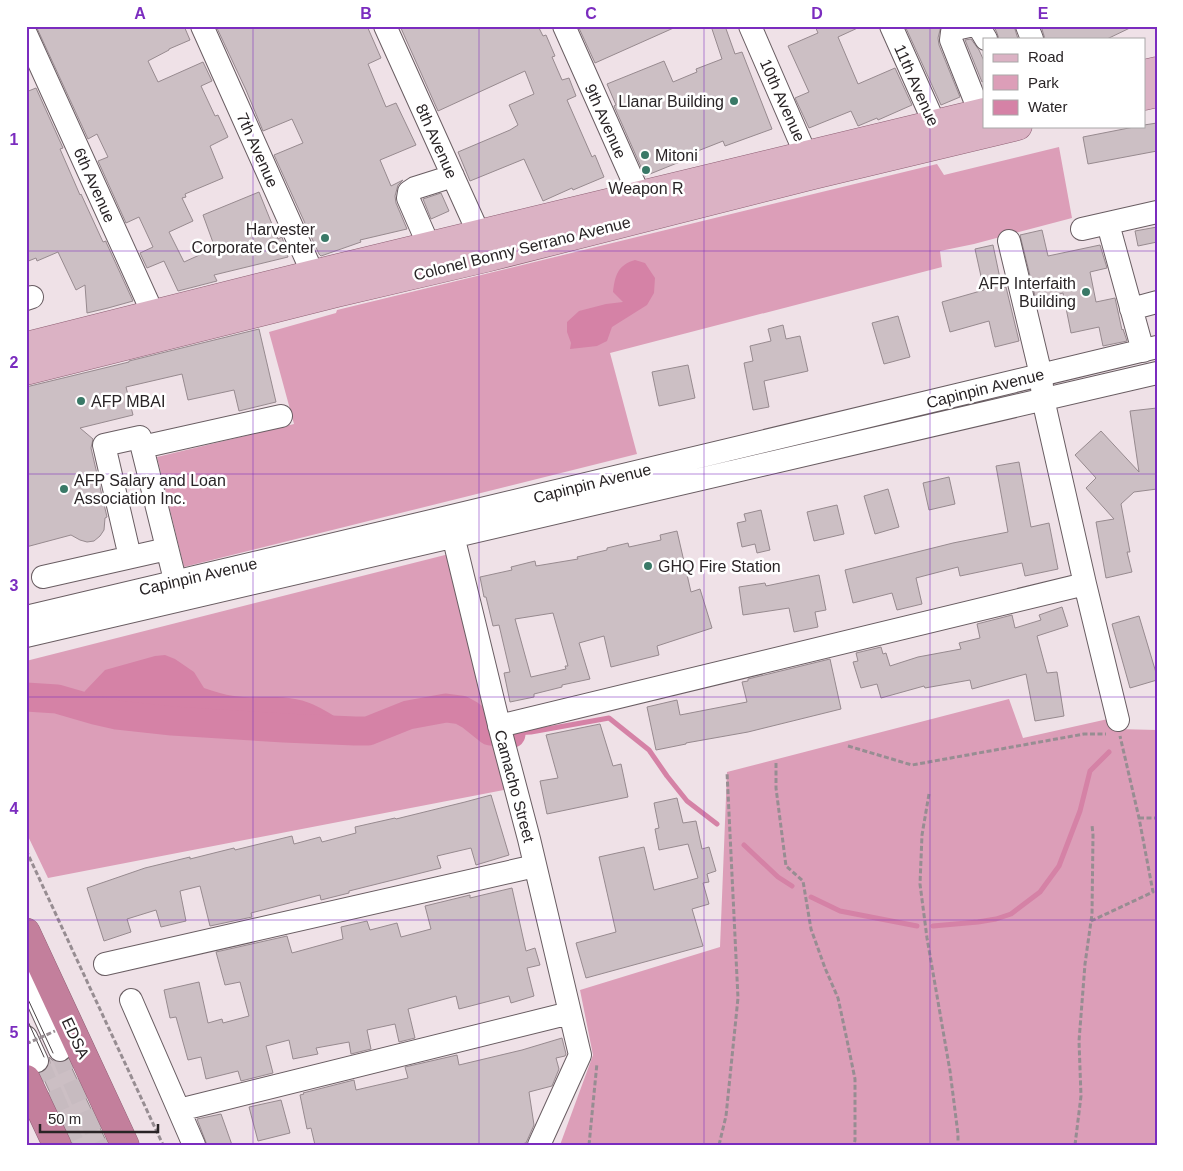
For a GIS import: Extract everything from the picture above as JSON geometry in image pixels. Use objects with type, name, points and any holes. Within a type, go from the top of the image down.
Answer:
[{"type":"highway","name":"EDSA","points":[[26,932],[125,1145]]},
{"type":"highway","points":[[30,1061],[56,1145]]},
{"type":"main road","name":"Colonel Bonny Serrano Avenue","points":[[939,134],[982,113]]},
{"type":"main road","name":"Colonel Bonny Serrano Avenue","points":[[26,346],[337,293],[482,246],[939,134],[998,128]]},
{"type":"main road","name":"Colonel Bonny Serrano Avenue","points":[[26,371],[313,274],[429,246],[482,246]]},
{"type":"street","name":"7th Avenue","points":[[202,26],[313,274]]},
{"type":"street","name":"8th Avenue","points":[[385,26],[453,176],[482,246]]},
{"type":"street","name":"9th Avenue","points":[[564,26],[645,206]]},
{"type":"street","name":"10th Avenue","points":[[750,26],[810,165]]},
{"type":"street","name":"11th Avenue","points":[[891,26],[939,134]]},
{"type":"street","points":[[969,26],[952,32],[951,40],[982,113]]},
{"type":"street","points":[[974,26],[980,29],[985,38]]},
{"type":"street","points":[[1027,26],[1032,38]]},
{"type":"street","name":"6th Avenue","points":[[26,34],[158,325]]},
{"type":"street","points":[[429,246],[408,198],[409,192],[415,188],[453,176]]},
{"type":"street","points":[[1082,229],[1157,212]]},
{"type":"street","points":[[1108,224],[1131,309],[1150,349]]},
{"type":"street","points":[[1009,242],[1041,374],[1043,399],[1116,729]]},
{"type":"street","points":[[1131,309],[1157,302]]},
{"type":"street","name":"Capinpin Avenue","points":[[450,527],[1041,374],[1150,349]]},
{"type":"street","name":"Capinpin Avenue","points":[[26,636],[178,591],[450,527],[1157,373]]},
{"type":"street","points":[[142,447],[281,416]]},
{"type":"street","points":[[130,557],[104,445],[140,437],[178,591]]},
{"type":"street","name":"Camacho Street","points":[[450,527],[529,839],[570,1013],[589,1057]]},
{"type":"street","points":[[43,578],[167,549]]},
{"type":"street","points":[[501,731],[1085,584]]},
{"type":"street","name":"Capinpin Avenue","points":[[26,617],[178,591]]},
{"type":"street","points":[[105,964],[535,866]]},
{"type":"street","points":[[26,975],[58,1040]]},
{"type":"street","points":[[131,1000],[194,1145]]},
{"type":"street","points":[[179,1110],[570,1013]]},
{"type":"street","points":[[26,1038],[30,1061]]},
{"type":"street","points":[[539,1145],[589,1057]]},
{"type":"path","points":[[848,746],[912,765],[1116,729],[1139,818],[1152,892],[1091,921]]},
{"type":"path","points":[[776,763],[776,788],[786,866],[803,881],[811,929],[838,998],[849,1048],[855,1079],[854,1145]]},
{"type":"path","points":[[719,1145],[726,1116],[738,998],[727,772]]},
{"type":"path","points":[[929,794],[922,835],[920,884],[927,938],[950,1071],[958,1145]]},
{"type":"path","points":[[1139,818],[1157,818]]},
{"type":"path","points":[[1075,1145],[1081,1096],[1079,1041],[1085,964],[1092,914],[1092,824]]},
{"type":"path","points":[[26,850],[163,1145]]},
{"type":"path","points":[[30,1061],[58,1040]]},
{"type":"path","points":[[589,1057],[590,1145]]},
{"type":"green space","points":[[1059,147],[1072,218],[940,251],[942,267],[610,353],[637,454],[184,567],[157,457],[294,424],[269,332],[336,313],[337,310],[937,164],[944,175]]},
{"type":"green space","points":[[449,554],[509,789],[48,878],[26,832],[26,661]]},
{"type":"green space","points":[[1009,699],[1023,738],[1108,719],[1116,729],[1157,730],[1157,1145],[560,1145],[593,1055],[580,990],[720,947],[727,772]]},
{"type":"water","points":[[635,260],[645,263],[655,278],[654,293],[647,305],[612,327],[607,341],[597,346],[570,349],[571,343],[567,332],[567,322],[579,311],[623,302],[613,292],[615,281],[621,268]]},
{"type":"water","points":[[165,655],[175,659],[194,672],[204,688],[234,696],[280,697],[310,703],[338,718],[350,727],[168,717],[111,710],[86,704],[81,698],[85,691],[105,670]]},
{"type":"building","points":[[36,26],[184,26],[190,40],[148,61],[158,82],[203,62],[212,81],[201,86],[215,116],[218,115],[228,137],[210,146],[223,178],[185,194],[186,197],[182,198],[193,221],[169,232],[184,262],[215,248],[203,215],[259,192],[278,239],[282,237],[288,257],[214,275],[217,281],[178,291],[164,261],[147,268],[140,253],[153,247],[139,217],[126,223],[98,161],[108,157],[97,134],[88,139]]},
{"type":"building","points":[[216,26],[367,26],[381,58],[368,64],[386,107],[396,103],[416,145],[380,160],[391,186],[403,180],[398,185],[395,196],[407,229],[360,240],[361,242],[321,256],[319,254],[274,155],[303,143],[292,119],[263,131]]},
{"type":"building","points":[[400,26],[538,26],[543,36],[546,35],[555,56],[552,57],[562,80],[569,78],[576,96],[567,100],[592,157],[595,155],[604,177],[543,201],[524,159],[470,181],[458,152],[518,125],[509,105],[534,94],[525,71],[438,111]]},
{"type":"building","points":[[578,26],[678,26],[595,63]]},
{"type":"building","points":[[711,26],[725,26],[735,54],[742,52],[772,129],[725,146],[723,141],[680,158],[682,161],[645,176],[614,106],[616,105],[607,84],[664,61],[673,82],[697,72],[696,69],[722,59]]},
{"type":"building","points":[[815,26],[862,26],[838,37],[858,84],[895,68],[912,105],[878,120],[877,118],[858,126],[851,111],[809,128],[795,98],[809,92],[788,46],[818,33]]},
{"type":"building","points":[[905,26],[941,26],[938,38],[939,45],[960,97],[941,105]]},
{"type":"building","points":[[994,26],[1014,26],[1018,38],[999,38]]},
{"type":"building","points":[[1041,26],[1134,26],[1109,38],[1045,38]]},
{"type":"building","points":[[971,39],[983,59],[982,82],[965,40]]},
{"type":"building","points":[[36,88],[63,148],[60,149],[80,195],[103,242],[106,241],[133,301],[87,313],[85,285],[76,290],[58,252],[37,261],[36,258],[26,262],[26,92]]},
{"type":"building","points":[[1157,123],[1157,151],[1088,164],[1083,137],[1129,128],[1146,128],[1146,125]]},
{"type":"building","points":[[441,193],[449,211],[431,219],[423,199]]},
{"type":"building","points":[[1157,227],[1157,242],[1138,246],[1135,231]]},
{"type":"building","points":[[1042,230],[1048,256],[1100,245],[1107,268],[1090,272],[1096,302],[1115,298],[1122,330],[1127,341],[1103,346],[1099,327],[1071,333],[1063,293],[1036,300],[1020,235]]},
{"type":"building","points":[[993,245],[1002,288],[1006,287],[1019,341],[995,347],[989,321],[950,332],[942,302],[984,290],[975,249]]},
{"type":"building","points":[[898,316],[910,357],[884,364],[872,323]]},
{"type":"building","points":[[783,325],[786,339],[800,336],[808,371],[764,381],[769,407],[753,410],[744,363],[753,361],[750,346],[771,341],[768,329]]},
{"type":"building","points":[[259,329],[276,402],[239,411],[234,390],[188,400],[182,374],[126,387],[133,415],[80,428],[93,439],[91,448],[107,517],[105,518],[104,530],[94,541],[87,542],[71,535],[26,547],[26,387]]},
{"type":"building","points":[[688,365],[695,398],[659,406],[652,372]]},
{"type":"building","points":[[1157,408],[1157,489],[1134,492],[1121,504],[1130,552],[1127,552],[1132,572],[1106,578],[1096,522],[1114,519],[1086,488],[1096,478],[1075,455],[1101,431],[1139,472],[1130,411]]},
{"type":"building","points":[[1019,462],[1031,527],[1049,523],[1058,569],[1025,576],[1022,563],[960,576],[958,567],[916,578],[922,604],[897,610],[892,593],[853,603],[845,570],[953,543],[1008,532],[996,466]]},
{"type":"building","points":[[949,477],[955,504],[929,510],[923,483]]},
{"type":"building","points":[[888,489],[899,527],[875,534],[864,496]]},
{"type":"building","points":[[837,505],[844,534],[814,541],[807,512]]},
{"type":"building","points":[[761,510],[770,550],[757,553],[755,544],[742,547],[737,523],[746,521],[744,514]]},
{"type":"building","points":[[677,531],[691,592],[700,589],[712,628],[657,646],[659,655],[611,667],[604,636],[579,643],[590,679],[562,685],[562,687],[534,694],[534,697],[510,702],[504,673],[510,672],[499,625],[493,626],[480,577],[512,570],[511,567],[535,561],[536,566],[578,559],[577,557],[628,543],[629,547],[661,540],[660,535]],"holes":[[[553,613],[568,666],[565,666],[566,669],[531,677],[515,619]]]},
{"type":"building","points":[[819,575],[826,610],[815,612],[818,627],[794,632],[789,608],[743,615],[739,587],[765,583],[766,586]]},
{"type":"building","points":[[1062,607],[1068,626],[1037,636],[1047,673],[1057,672],[1064,716],[1035,721],[1026,674],[972,689],[970,680],[925,688],[924,686],[881,698],[877,684],[861,688],[853,662],[858,661],[856,653],[881,647],[883,654],[886,653],[890,666],[918,657],[961,649],[959,643],[980,638],[977,624],[1012,615],[1015,628],[1041,620],[1039,615]]},
{"type":"building","points":[[1139,616],[1157,680],[1130,688],[1112,624]]},
{"type":"building","points":[[830,659],[841,709],[748,732],[656,750],[647,707],[677,700],[680,715],[747,702],[742,682]]},
{"type":"building","points":[[600,724],[613,766],[621,764],[628,797],[547,814],[540,781],[558,778],[546,735]]},
{"type":"building","points":[[491,795],[509,855],[476,865],[471,848],[437,856],[441,868],[321,900],[320,895],[251,913],[252,917],[210,926],[200,886],[180,891],[186,921],[161,927],[156,910],[127,919],[131,932],[104,941],[87,888],[145,868],[234,848],[235,850],[292,836],[294,844],[320,837],[322,842],[356,833],[355,827],[396,819]]},
{"type":"building","points":[[677,798],[683,823],[696,821],[702,849],[709,847],[716,871],[707,874],[709,882],[703,883],[709,904],[692,909],[703,946],[586,978],[576,943],[616,932],[599,857],[644,847],[654,890],[698,878],[688,844],[659,850],[655,829],[659,828],[654,803]]},
{"type":"building","points":[[512,888],[526,951],[535,948],[540,965],[527,968],[534,996],[511,1003],[509,996],[459,1009],[456,996],[408,1009],[415,1038],[399,1042],[395,1024],[367,1030],[371,1049],[351,1054],[349,1042],[316,1048],[318,1054],[293,1059],[289,1040],[266,1046],[273,1073],[241,1081],[238,1071],[206,1079],[201,1057],[188,1060],[176,1017],[170,1018],[164,990],[199,982],[208,1023],[222,1019],[223,1023],[249,1016],[240,982],[225,985],[216,952],[287,936],[292,953],[343,939],[341,927],[367,921],[370,930],[397,923],[401,937],[431,929],[425,906],[470,895],[470,898]]},
{"type":"building","points":[[562,1038],[566,1054],[556,1058],[559,1069],[552,1086],[529,1092],[534,1125],[526,1143],[516,1145],[315,1145],[311,1128],[307,1129],[300,1095],[303,1093],[354,1080],[356,1090],[408,1078],[405,1067],[457,1055],[459,1065]]},
{"type":"building","points":[[49,1057],[58,1063],[68,1060],[108,1145],[72,1145],[71,1138],[41,1073],[48,1068],[50,1063]]},
{"type":"building","points":[[281,1100],[290,1133],[258,1141],[249,1107]]},
{"type":"building","points":[[221,1114],[232,1145],[207,1145],[197,1119]]},
{"type":"waterway","points":[[26,697],[57,699],[117,715],[172,721],[355,731],[368,731],[408,715],[446,708],[461,710],[490,731],[511,734]]},
{"type":"waterway","points":[[513,733],[531,732],[609,718],[649,750],[687,801],[717,824]]},
{"type":"waterway","points":[[933,926],[996,919],[1011,914],[1040,892],[1059,866],[1080,811],[1090,771],[1109,752]]},
{"type":"waterway","points":[[744,845],[778,877],[792,886]]},
{"type":"waterway","points":[[811,897],[840,911],[917,926]]},
{"type":"tunnel","points":[[60,1050],[102,1145]]},
{"type":"tunnel","points":[[37,1061],[74,1145]]},
{"type":"tram line","points":[[26,995],[53,1053]]},
{"type":"tram line","points":[[26,1017],[44,1057]]},
{"type":"place","name":"Llanar Building","points":[[734,101]]},
{"type":"place","name":"Mitoni","points":[[645,155]]},
{"type":"place","name":"Weapon R","points":[[646,170]]},
{"type":"place","name":"Harvester Corporate Center","points":[[325,238]]},
{"type":"place","name":"AFP Interfaith Building","points":[[1086,292]]},
{"type":"place","name":"AFP MBAI","points":[[81,401]]},
{"type":"place","name":"AFP Salary and Loan Association Inc.","points":[[64,489]]},
{"type":"place","name":"GHQ Fire Station","points":[[648,566]]}]
